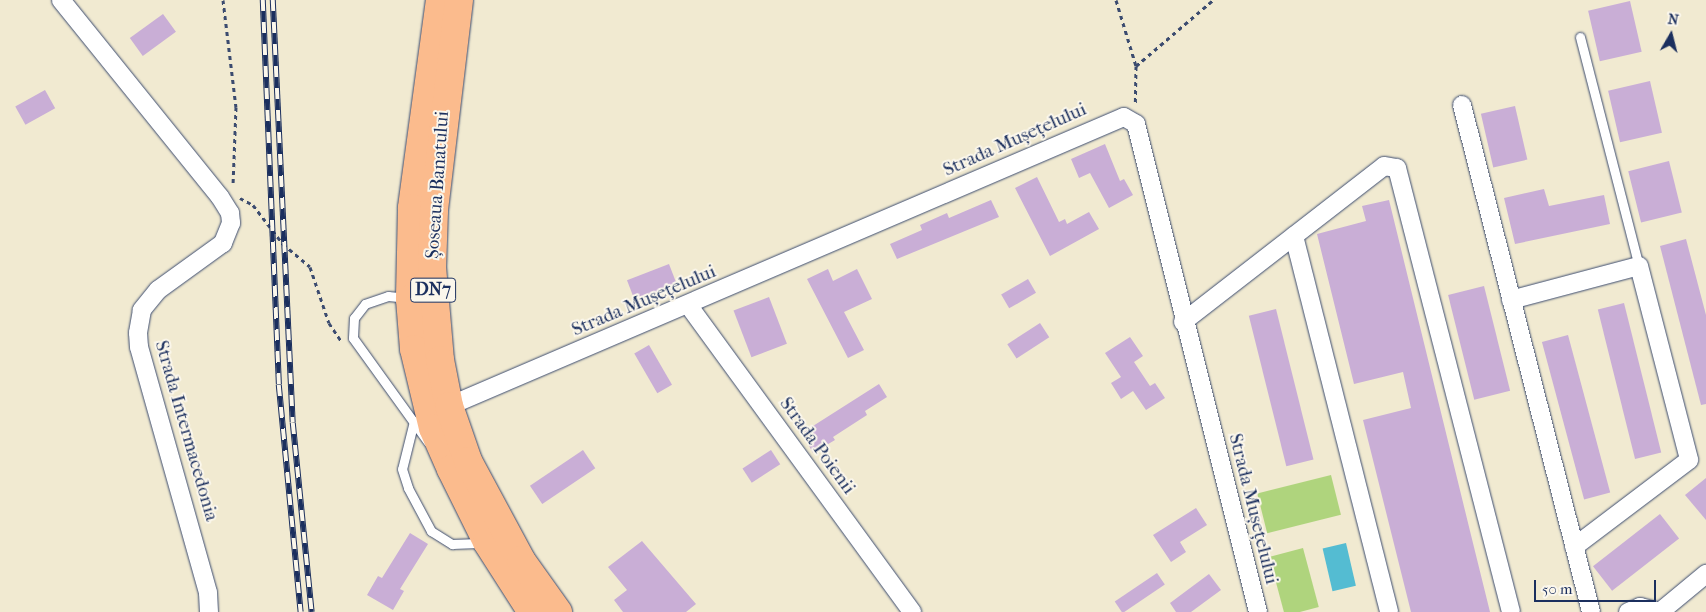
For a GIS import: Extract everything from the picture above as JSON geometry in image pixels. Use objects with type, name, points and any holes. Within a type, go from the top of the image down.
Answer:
[{"type":"main road","name":"Șoseaua Banatului","points":[[440,0],[413,198],[418,309],[414,350],[432,428],[450,469],[488,542],[532,612]]},
{"type":"main road","name":"Șoseaua Banatului","points":[[459,0],[443,115],[432,240],[437,341],[449,406],[484,494],[524,564],[558,612]]},
{"type":"street","points":[[61,0],[220,197],[231,205]]},
{"type":"street","points":[[1462,105],[1591,612]]},
{"type":"street","name":"Strada Mușețelului","points":[[449,406],[688,306],[1118,118],[1129,119],[1136,124],[1183,322],[1258,612]]},
{"type":"street","points":[[1183,322],[1384,166],[1392,166],[1400,172],[1511,612]]},
{"type":"street","name":"Strada Intermacedonia","points":[[209,612],[208,593],[139,347],[138,333],[142,310],[158,290],[222,243],[231,223],[231,205]]},
{"type":"street","points":[[1294,236],[1389,612]]},
{"type":"street","points":[[1511,300],[1639,266],[1689,460],[1574,547]]},
{"type":"street","name":"Strada Poienii","points":[[688,306],[912,612]]},
{"type":"street","points":[[1628,612],[1640,607],[1660,612],[1706,574]]},
{"type":"lane","points":[[1580,37],[1639,266]]},
{"type":"lane","points":[[449,406],[436,378],[418,309],[388,296],[360,308],[352,328],[358,350],[413,425],[450,469]]},
{"type":"lane","points":[[423,393],[402,469],[408,488],[431,531],[452,544],[488,542]]},
{"type":"path","points":[[222,0],[236,107],[231,205],[253,205],[282,244],[310,267],[334,332],[340,340],[358,350]]},
{"type":"path","points":[[1116,0],[1136,66],[1136,104],[1129,119]]},
{"type":"path","points":[[1136,66],[1213,0]]},
{"type":"green space","points":[[1331,475],[1341,515],[1267,533],[1257,493]]},
{"type":"green space","points":[[1303,548],[1319,607],[1300,612],[1284,612],[1269,557]]},
{"type":"water","points":[[1346,543],[1356,586],[1333,591],[1323,548]]},
{"type":"building","points":[[1630,1],[1642,52],[1600,61],[1588,11]]},
{"type":"building","points":[[163,14],[176,32],[143,56],[130,38]]},
{"type":"building","points":[[1650,81],[1662,133],[1620,142],[1608,91]]},
{"type":"building","points":[[45,90],[55,108],[25,125],[15,106]]},
{"type":"building","points":[[1515,106],[1527,160],[1493,167],[1481,114]]},
{"type":"building","points":[[1105,144],[1120,181],[1124,179],[1133,195],[1109,208],[1090,173],[1079,178],[1071,159]]},
{"type":"building","points":[[1669,161],[1682,212],[1641,223],[1628,171]]},
{"type":"building","points":[[1037,177],[1059,222],[1065,219],[1067,224],[1089,212],[1099,229],[1050,256],[1015,188]]},
{"type":"building","points":[[1544,189],[1549,206],[1604,195],[1610,224],[1515,244],[1504,198]]},
{"type":"building","points":[[991,200],[999,217],[897,259],[890,244],[922,230],[920,225],[947,213],[949,218]]},
{"type":"building","points":[[1389,200],[1490,612],[1411,612],[1363,420],[1411,408],[1403,372],[1354,384],[1317,234],[1366,221],[1362,206]]},
{"type":"building","points":[[1686,239],[1706,315],[1706,404],[1701,405],[1660,246]]},
{"type":"building","points":[[669,264],[678,287],[636,303],[627,280]]},
{"type":"building","points":[[828,269],[833,281],[857,269],[872,299],[844,312],[864,350],[848,358],[807,279]]},
{"type":"building","points":[[1028,279],[1036,293],[1009,308],[1001,295]]},
{"type":"building","points":[[1484,286],[1510,391],[1474,400],[1448,295]]},
{"type":"building","points":[[769,297],[787,344],[751,357],[734,311]]},
{"type":"building","points":[[1624,303],[1661,452],[1635,459],[1598,310]]},
{"type":"building","points":[[1276,309],[1313,459],[1286,466],[1249,316]]},
{"type":"building","points":[[1040,323],[1049,337],[1017,358],[1007,344]]},
{"type":"building","points":[[1568,335],[1610,492],[1584,499],[1542,342]]},
{"type":"building","points":[[1130,337],[1143,356],[1134,362],[1150,386],[1155,383],[1165,398],[1146,410],[1133,391],[1121,399],[1111,383],[1121,377],[1105,353]]},
{"type":"building","points":[[649,345],[672,385],[657,393],[634,354]]},
{"type":"building","points":[[879,384],[887,397],[865,411],[867,415],[833,437],[835,440],[813,453],[802,433]]},
{"type":"building","points":[[583,450],[595,468],[542,504],[530,486]]},
{"type":"building","points":[[771,450],[780,464],[752,483],[742,469]]},
{"type":"building","points":[[1706,478],[1706,520],[1685,495]]},
{"type":"building","points":[[1196,508],[1207,525],[1180,542],[1186,552],[1171,562],[1153,535]]},
{"type":"building","points":[[1660,514],[1679,538],[1612,591],[1593,566]]},
{"type":"building","points":[[410,533],[428,544],[400,589],[404,591],[393,610],[367,595],[378,576],[382,578]]},
{"type":"building","points":[[642,541],[696,604],[686,612],[623,612],[614,600],[627,590],[608,567]]},
{"type":"building","points":[[1157,573],[1165,585],[1124,612],[1122,612],[1115,602]]},
{"type":"building","points":[[1209,574],[1221,590],[1191,612],[1176,612],[1170,603]]},
{"type":"railway","points":[[263,0],[279,385],[301,612]]},
{"type":"railway","points":[[273,0],[293,423],[312,612]]}]
